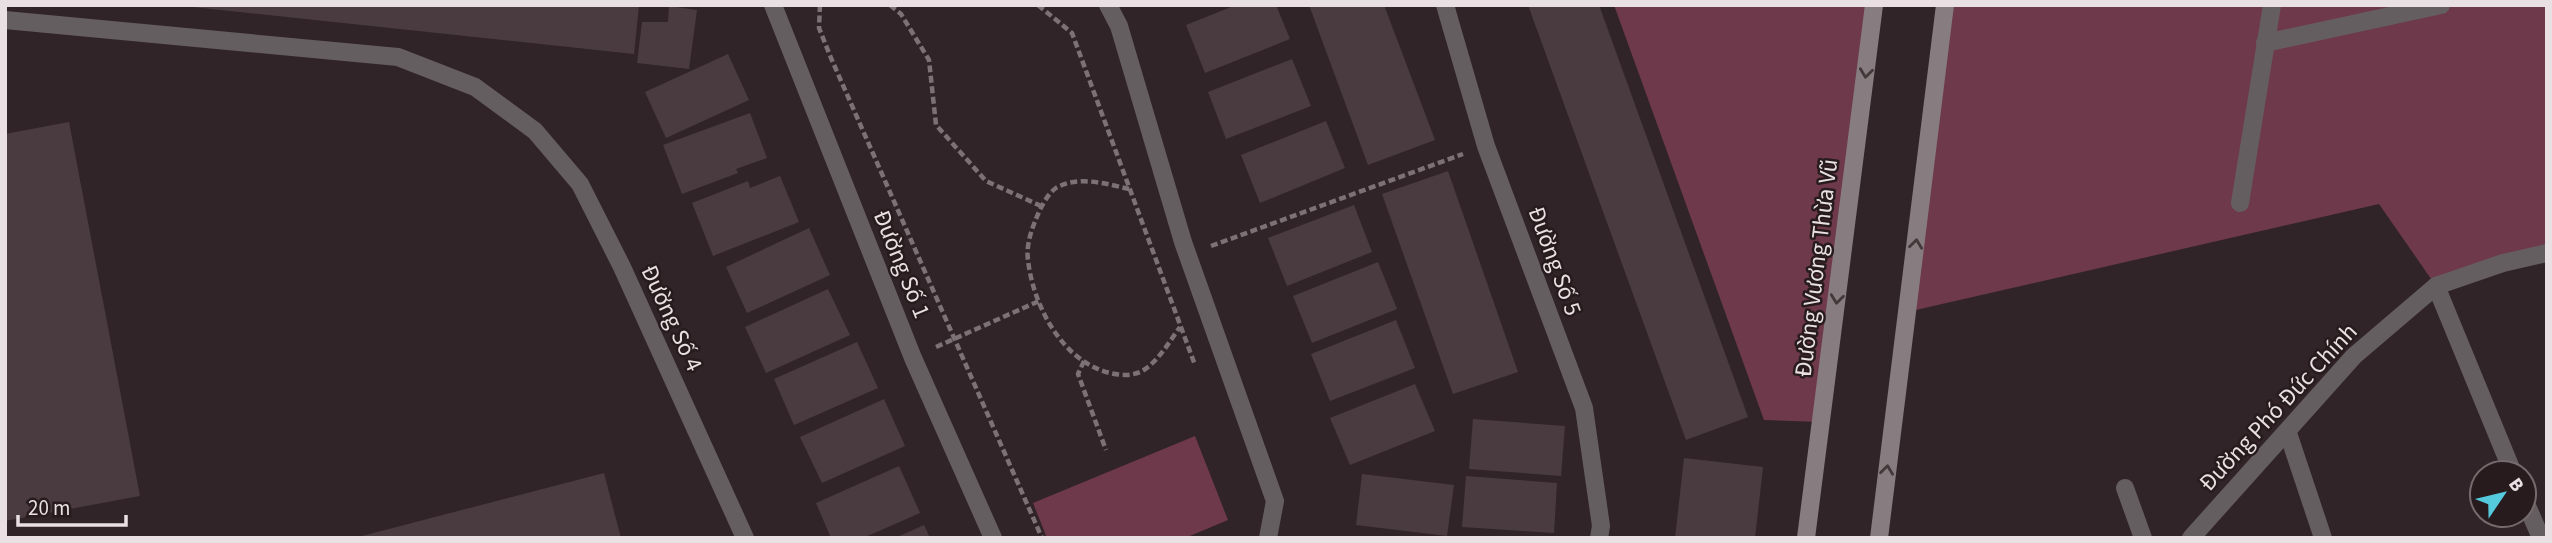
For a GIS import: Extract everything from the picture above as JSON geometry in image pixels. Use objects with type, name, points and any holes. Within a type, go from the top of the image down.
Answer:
[{"type":"street","name":"Đường Số 1","points":[[773,5],[913,358],[993,538]]},
{"type":"street","points":[[1108,5],[1119,26],[1188,255],[1275,501],[1268,538]]},
{"type":"street","name":"Đường Số 5","points":[[1445,5],[1486,146],[1584,408],[1601,526],[1599,538]]},
{"type":"street","name":"Đường Vương Thừa Vũ","points":[[1806,538],[1874,5]]},
{"type":"street","points":[[1879,538],[1945,5]]},
{"type":"street","points":[[2239,203],[2272,5]]},
{"type":"street","points":[[2266,43],[2441,5]]},
{"type":"street","name":"Đường Số 4","points":[[5,20],[398,57],[475,87],[535,131],[580,184],[622,267],[745,538]]},
{"type":"street","name":"Đường Phó Đức Chính","points":[[2191,538],[2288,433],[2354,356],[2436,286],[2503,263],[2547,253]]},
{"type":"street","points":[[2436,286],[2507,459]]},
{"type":"street","points":[[2288,433],[2322,538]]},
{"type":"street","points":[[2125,488],[2143,538]]},
{"type":"path","points":[[820,5],[819,28],[823,38],[1042,538]]},
{"type":"path","points":[[890,5],[901,14],[929,60],[936,125],[986,181],[1041,206]]},
{"type":"path","points":[[1038,5],[1072,33],[1195,366]]},
{"type":"path","points":[[1188,255],[1486,146]]},
{"type":"path","points":[[1130,189],[1098,182],[1076,182],[1055,188],[1041,206],[1030,234],[1027,258],[1039,301],[1057,336],[1095,369],[1118,376],[1141,372],[1156,359],[1180,327]]},
{"type":"path","points":[[913,358],[1039,301]]},
{"type":"path","points":[[1084,360],[1078,374],[1106,450]]},
{"type":"shaded area","points":[[1614,5],[1874,5],[1821,422],[1764,420]]},
{"type":"shaded area","points":[[1945,5],[2547,5],[2547,260],[2436,286],[2379,204],[1907,312]]},
{"type":"shaded area","points":[[1195,436],[1228,520],[1185,538],[1047,538],[1033,503]]},
{"type":"building","points":[[174,5],[639,5],[634,54]]},
{"type":"building","points":[[1236,5],[1276,5],[1290,39],[1205,73],[1186,25]]},
{"type":"building","points":[[1309,5],[1384,5],[1435,140],[1368,165]]},
{"type":"building","points":[[1528,5],[1599,5],[1748,417],[1686,440]]},
{"type":"building","points":[[669,6],[697,10],[689,69],[637,63],[642,22],[668,22]]},
{"type":"building","points":[[728,54],[749,100],[666,138],[645,92]]},
{"type":"building","points":[[1292,59],[1311,106],[1226,139],[1208,92]]},
{"type":"building","points":[[750,113],[767,158],[736,169],[738,173],[682,194],[663,145]]},
{"type":"building","points":[[1326,121],[1345,168],[1260,203],[1241,155]]},
{"type":"building","points":[[69,122],[140,496],[5,521],[5,134]]},
{"type":"building","points":[[1448,171],[1518,372],[1453,394],[1382,194]]},
{"type":"building","points":[[780,176],[799,222],[713,256],[692,203],[748,181],[750,188]]},
{"type":"building","points":[[1354,205],[1372,252],[1287,286],[1268,238]]},
{"type":"building","points":[[809,228],[830,275],[747,313],[726,267]]},
{"type":"building","points":[[1378,262],[1397,309],[1312,343],[1293,296]]},
{"type":"building","points":[[828,289],[850,335],[766,373],[745,327]]},
{"type":"building","points":[[1396,320],[1415,368],[1330,401],[1311,354]]},
{"type":"building","points":[[857,342],[878,388],[794,425],[774,379]]},
{"type":"building","points":[[1415,384],[1435,431],[1350,465],[1330,418]]},
{"type":"building","points":[[884,399],[905,446],[822,483],[800,437]]},
{"type":"building","points":[[1473,419],[1565,426],[1561,476],[1469,469]]},
{"type":"building","points":[[1684,458],[1763,467],[1755,538],[1675,538]]},
{"type":"building","points":[[899,466],[920,513],[863,538],[831,538],[816,503]]},
{"type":"building","points":[[604,473],[621,538],[358,538],[358,537]]},
{"type":"building","points":[[1362,474],[1454,485],[1447,536],[1356,525]]},
{"type":"building","points":[[1466,476],[1557,483],[1554,533],[1462,527]]},
{"type":"building","points":[[924,525],[930,538],[895,538]]}]
